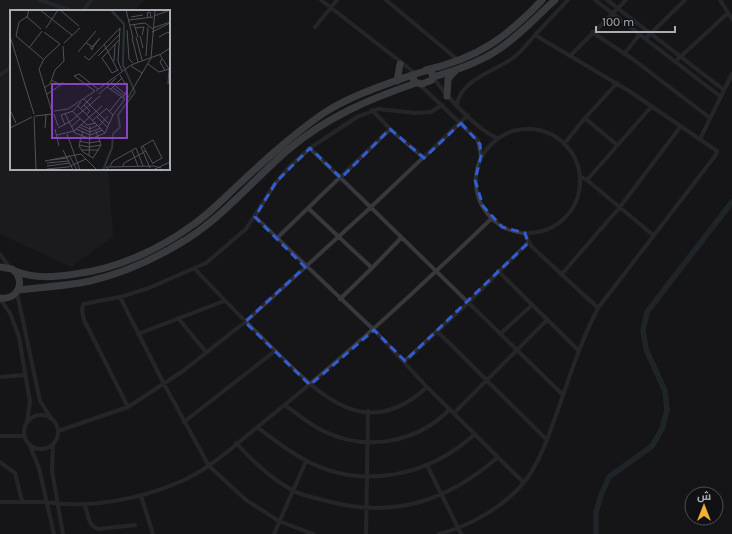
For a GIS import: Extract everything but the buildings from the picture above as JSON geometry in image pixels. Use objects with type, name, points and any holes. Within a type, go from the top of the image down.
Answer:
[{"type":"highway","points":[[0,267],[34,276],[80,274],[116,264],[151,250],[195,223],[285,142],[323,114],[351,99],[397,81],[426,70],[459,61],[500,38],[542,0]]},
{"type":"highway","points":[[0,298],[9,298],[18,292],[100,278],[137,266],[160,255],[198,231],[289,149],[319,127],[365,101],[418,84],[428,83],[433,77],[456,70],[485,58],[500,48],[554,0]]},
{"type":"highway","points":[[397,81],[400,64]]},
{"type":"highway","points":[[426,70],[432,72],[433,77]]},
{"type":"highway","points":[[447,96],[448,79],[456,70]]},
{"type":"highway","points":[[415,74],[413,78],[418,84]]},
{"type":"highway","points":[[12,269],[20,280],[18,292]]},
{"type":"street","points":[[40,0],[69,10]]},
{"type":"street","points":[[84,10],[91,0]]},
{"type":"street","points":[[321,0],[400,64],[415,74]]},
{"type":"street","points":[[315,27],[337,0]]},
{"type":"street","points":[[386,0],[459,61]]},
{"type":"street","points":[[457,105],[461,91],[474,81],[512,59],[568,0]]},
{"type":"street","points":[[595,0],[721,97]]},
{"type":"street","points":[[607,0],[680,58],[724,90]]},
{"type":"street","points":[[570,56],[592,32],[626,0]]},
{"type":"street","points":[[646,38],[685,0]]},
{"type":"street","points":[[720,0],[732,19]]},
{"type":"street","points":[[676,62],[728,13]]},
{"type":"street","points":[[592,32],[710,118]]},
{"type":"street","points":[[624,54],[640,34]]},
{"type":"street","points":[[439,534],[458,528],[500,504],[524,482],[537,462],[547,440],[579,351],[598,308],[652,235],[716,153],[716,149],[617,83],[534,35]]},
{"type":"street","points":[[0,75],[10,68]]},
{"type":"street","points":[[700,139],[732,74]]},
{"type":"street","points":[[433,77],[447,96],[487,132],[497,138]]},
{"type":"street","points":[[564,144],[585,118],[617,83]]},
{"type":"street","points":[[418,84],[461,123],[479,142],[481,156]]},
{"type":"street","points":[[128,407],[84,320],[82,306],[86,302],[120,297],[149,288],[195,270],[214,258],[226,248],[255,218],[276,182],[289,167],[310,148],[357,117],[372,110],[389,109],[421,113],[434,112],[442,105]]},
{"type":"street","points":[[587,180],[652,106]]},
{"type":"street","points":[[372,110],[390,129],[424,158]]},
{"type":"street","points":[[58,431],[128,407],[164,384],[245,322],[424,158],[468,115]]},
{"type":"street","points":[[585,118],[617,145]]},
{"type":"street","points":[[561,275],[620,207],[681,126]]},
{"type":"street","points":[[277,238],[341,178],[390,129]]},
{"type":"street","points":[[534,129],[548,133],[564,144],[570,150],[576,161],[581,177],[574,206],[567,216],[551,228],[525,233],[502,227],[491,219],[482,206],[475,180],[481,156],[491,142],[497,138],[521,130],[534,129]]},
{"type":"street","points":[[310,148],[516,351],[563,395]]},
{"type":"street","points":[[581,177],[587,180],[652,235]]},
{"type":"street","points":[[308,208],[372,268]]},
{"type":"street","points":[[255,218],[305,267],[374,330],[405,361],[427,387],[524,482]]},
{"type":"street","points":[[0,502],[22,501],[57,504],[84,504],[141,496],[178,483],[209,466],[310,385],[374,330],[491,219]]},
{"type":"street","points":[[525,233],[528,243],[598,308]]},
{"type":"street","points":[[340,299],[401,238]]},
{"type":"street","points":[[405,361],[468,303],[498,271],[528,243]]},
{"type":"street","points":[[0,254],[12,269]]},
{"type":"street","points":[[195,270],[245,322],[310,385],[336,402],[354,410],[385,411],[402,406],[427,387]]},
{"type":"street","points":[[498,271],[579,351]]},
{"type":"street","points":[[18,292],[40,401],[51,418],[55,421],[58,431],[57,440],[53,445],[41,450],[30,446]]},
{"type":"street","points":[[120,297],[184,422],[209,466],[246,500],[279,521],[313,534]]},
{"type":"street","points":[[0,298],[15,323],[26,375],[30,406],[24,436],[39,468],[54,534]]},
{"type":"street","points":[[138,334],[224,300]]},
{"type":"street","points":[[500,334],[532,305]]},
{"type":"street","points":[[178,318],[206,352]]},
{"type":"street","points":[[454,413],[547,320]]},
{"type":"street","points":[[437,331],[547,440]]},
{"type":"street","points":[[184,422],[276,351]]},
{"type":"street","points":[[0,377],[26,375]]},
{"type":"street","points":[[284,405],[322,430],[336,436],[368,443],[396,440],[417,433],[439,420],[450,409]]},
{"type":"street","points":[[366,534],[368,411]]},
{"type":"street","points":[[26,422],[36,415],[51,418]]},
{"type":"street","points":[[257,427],[306,461],[326,469],[368,477],[403,473],[427,465],[448,455],[475,434]]},
{"type":"street","points":[[0,436],[24,436]]},
{"type":"street","points":[[236,443],[256,465],[293,491],[331,502],[367,508],[401,506],[442,496],[482,471],[498,457]]},
{"type":"street","points":[[53,445],[51,464],[63,534]]},
{"type":"street","points":[[274,534],[306,461]]},
{"type":"street","points":[[0,462],[15,472],[22,501]]},
{"type":"street","points":[[427,465],[462,534]]},
{"type":"street","points":[[141,496],[153,534]]},
{"type":"street","points":[[84,504],[93,527],[99,529],[135,524]]},
{"type":"highlighted area","points":[[461,123],[480,144],[481,156],[475,180],[483,206],[502,227],[525,233],[528,243],[405,361],[374,330],[310,385],[245,322],[305,267],[255,217],[276,182],[310,148],[341,178],[390,129],[424,158]]},
{"type":"shaded area","points":[[0,0],[144,0],[136,10],[10,10],[10,170],[108,170],[113,236],[71,267],[0,234]]},
{"type":"waterway","points":[[596,534],[596,512],[601,495],[609,477],[652,446],[662,429],[667,410],[665,391],[646,349],[643,330],[647,312],[732,202]]}]
